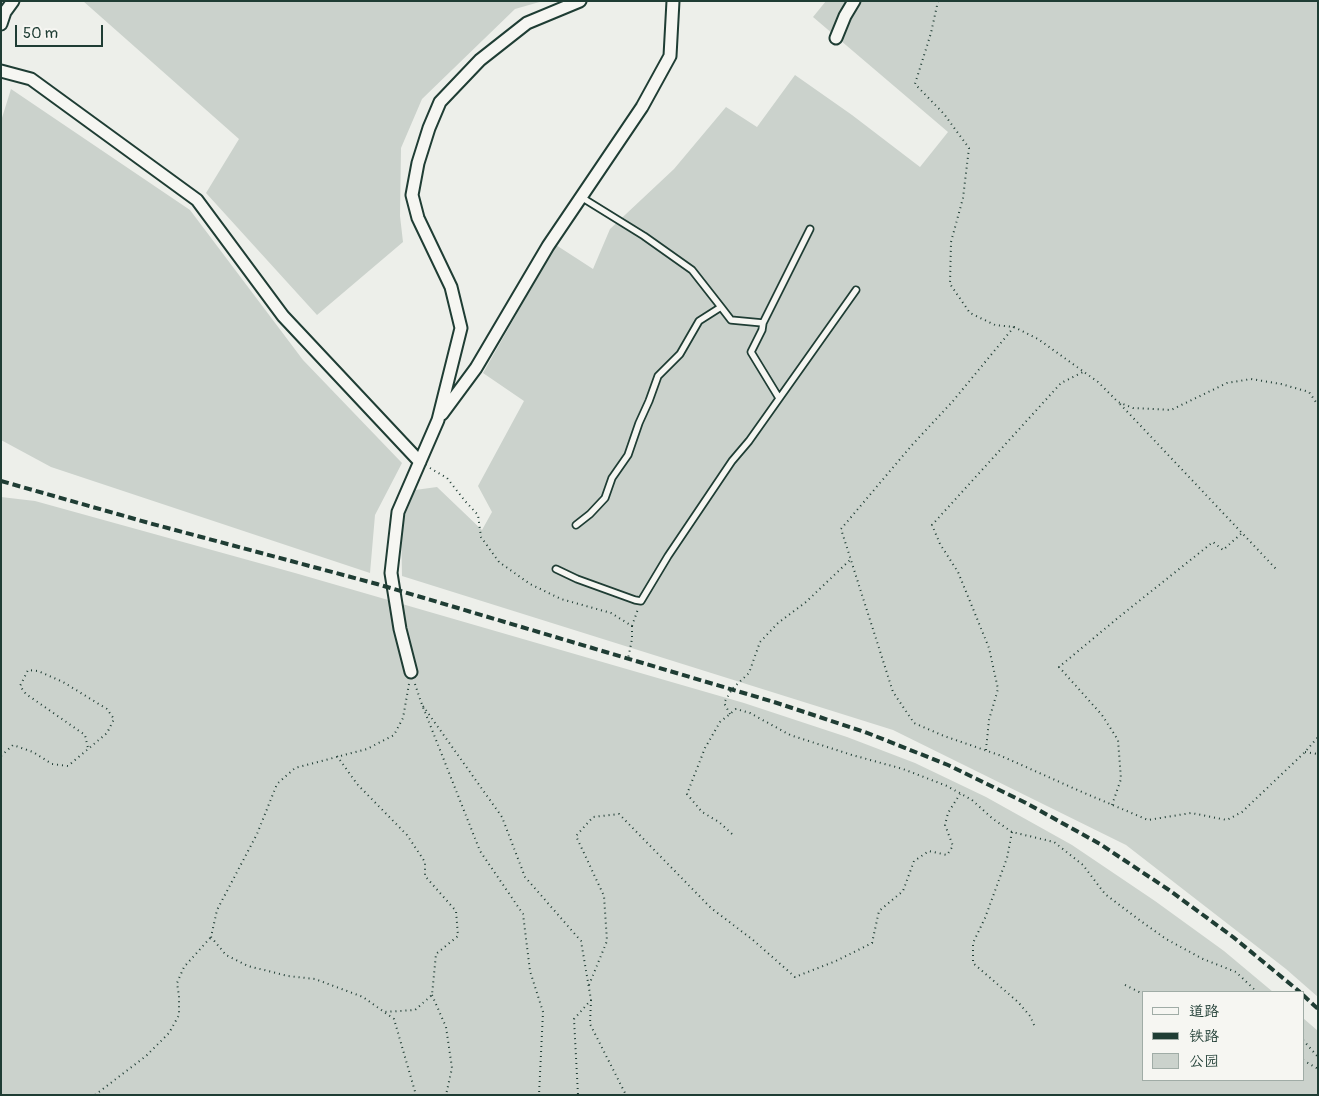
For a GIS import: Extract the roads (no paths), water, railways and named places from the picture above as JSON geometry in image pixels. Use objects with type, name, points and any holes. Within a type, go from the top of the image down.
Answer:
[{"type":"street","points":[[1,24],[5,12],[13,1]]},
{"type":"street","points":[[411,672],[400,629],[391,573],[398,512],[438,420],[461,328],[451,287],[418,218],[412,195],[418,163],[429,128],[440,102],[480,60],[528,23],[580,1]]},
{"type":"street","points":[[438,420],[476,368],[548,246],[642,107],[670,56],[673,1]]},
{"type":"street","points":[[836,38],[845,16],[854,1]]},
{"type":"street","points":[[1,71],[31,79],[197,200],[283,316],[420,462]]},
{"type":"lane","points":[[581,198],[644,236],[692,270],[731,320],[763,323]]},
{"type":"lane","points":[[780,398],[751,352],[762,330],[763,323],[810,229]]},
{"type":"lane","points":[[556,569],[577,579],[641,601],[668,556],[732,461],[780,398],[856,290]]},
{"type":"lane","points":[[576,525],[605,498],[612,478],[628,455],[638,423],[649,401],[658,376],[680,354],[699,321],[721,307]]},
{"type":"railway","points":[[1,481],[377,584],[774,702],[865,732],[948,765],[1026,803],[1100,844],[1169,890],[1233,937],[1299,991]]},
{"type":"railway","points":[[1304,996],[1318,1009]]}]
